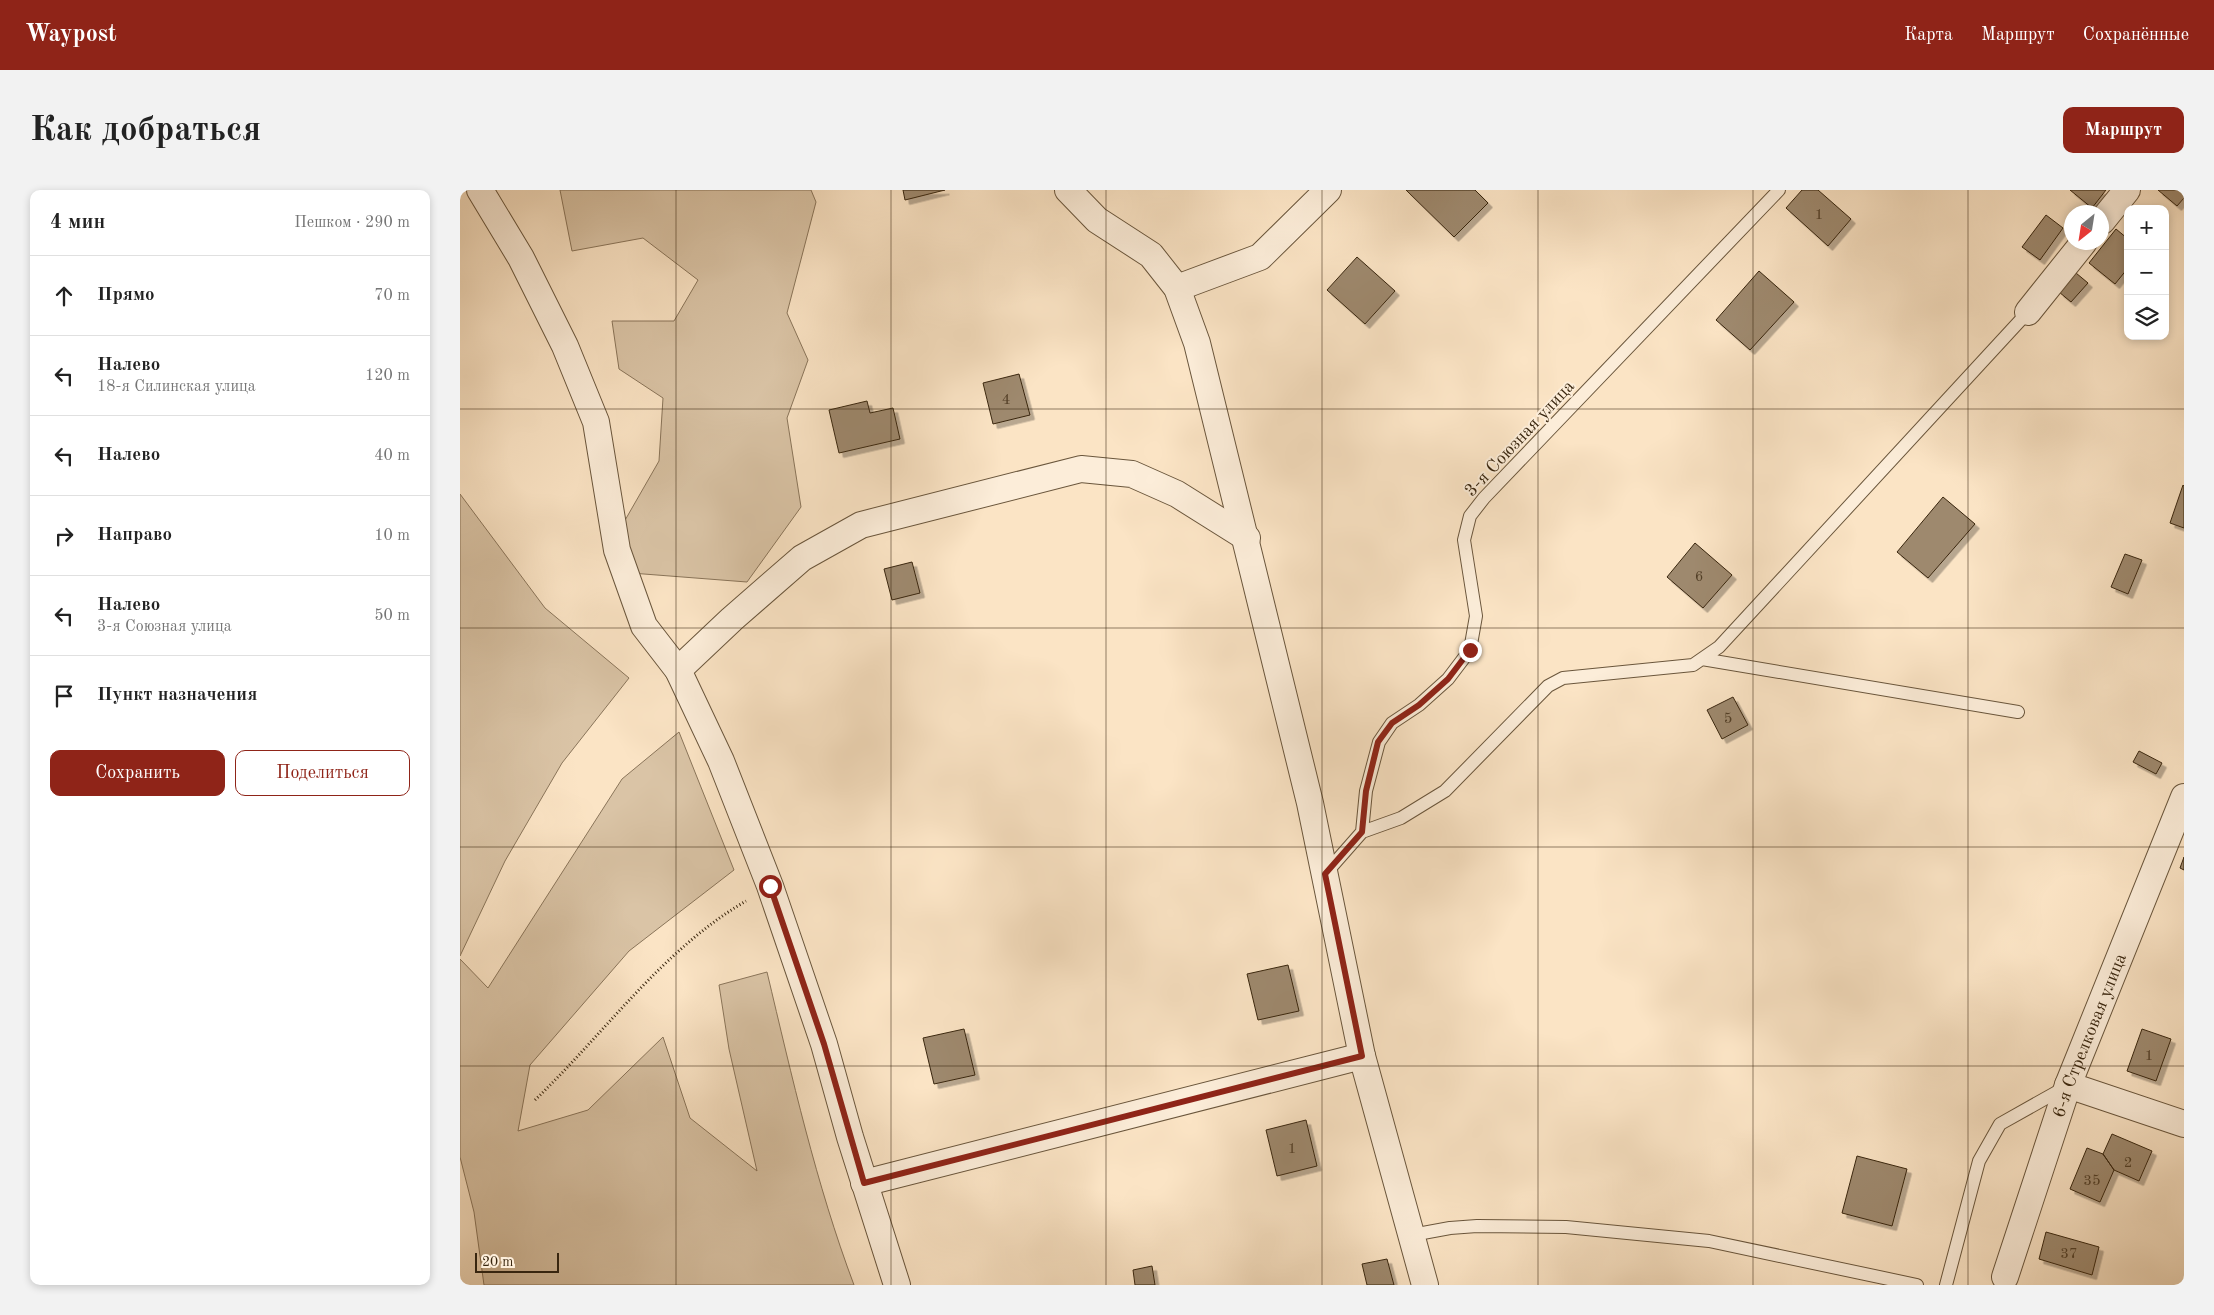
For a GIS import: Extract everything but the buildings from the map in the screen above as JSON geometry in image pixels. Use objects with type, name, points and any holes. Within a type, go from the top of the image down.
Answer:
[{"type":"street","points":[[480,190],[521,258],[572,363],[596,422],[617,550],[644,626],[678,670],[721,761],[770,886],[824,1044],[864,1183],[897,1285]]},
{"type":"street","points":[[1068,190],[1097,220],[1151,255],[1177,288],[1197,343],[1247,538],[1310,803],[1362,1056],[1425,1285]]},
{"type":"street","points":[[1177,288],[1260,257],[1328,190]]},
{"type":"street","points":[[2109,212],[2127,190]]},
{"type":"street","points":[[2028,312],[2078,250]]},
{"type":"street","points":[[678,670],[732,619],[802,558],[861,524],[1082,469],[1132,474],[1177,494],[1247,538]]},
{"type":"street","name":"6-я Стрелковая улица","points":[[2005,1277],[2068,1085],[2184,797]]},
{"type":"street","points":[[864,1183],[1362,1056]]},
{"type":"street","points":[[2068,1085],[2184,1124]]},
{"type":"lane","name":"3-я Союзная улица","points":[[1362,832],[1366,791],[1378,742],[1392,723],[1419,705],[1448,679],[1470,650],[1476,616],[1464,540],[1470,516],[1491,491],[1779,190]]},
{"type":"lane","points":[[1325,874],[1362,832],[1401,818],[1445,791],[1548,686],[1563,678],[1693,665],[1719,647],[2028,312]]},
{"type":"lane","points":[[1702,659],[2018,712]]},
{"type":"lane","points":[[1946,1285],[1979,1161],[2000,1124],[2068,1085]]},
{"type":"lane","points":[[1412,1235],[1477,1226],[1575,1228],[1709,1241],[1917,1285]]},
{"type":"path","points":[[535,1100],[564,1072],[657,972],[711,923],[770,886]]},
{"type":"shaded area","points":[[560,190],[811,190],[816,202],[787,313],[808,360],[787,418],[801,507],[747,582],[631,573],[624,522],[659,461],[663,398],[619,369],[612,321],[674,321],[698,280],[643,238],[572,251]]},
{"type":"shaded area","points":[[460,494],[545,608],[629,678],[562,763],[505,861],[460,956]]},
{"type":"shaded area","points":[[679,732],[734,870],[629,951],[530,1065],[518,1131],[588,1110],[663,1037],[690,1118],[757,1171],[729,1049],[719,985],[767,972],[795,1091],[816,1169],[854,1285],[484,1285],[474,1212],[460,1157],[460,959],[488,988],[622,779]]},
{"type":"route","points":[[770,886],[824,1044],[864,1183],[1362,1056],[1325,874],[1362,832],[1366,791],[1378,742],[1392,723],[1419,705],[1448,679],[1470,650]]}]
